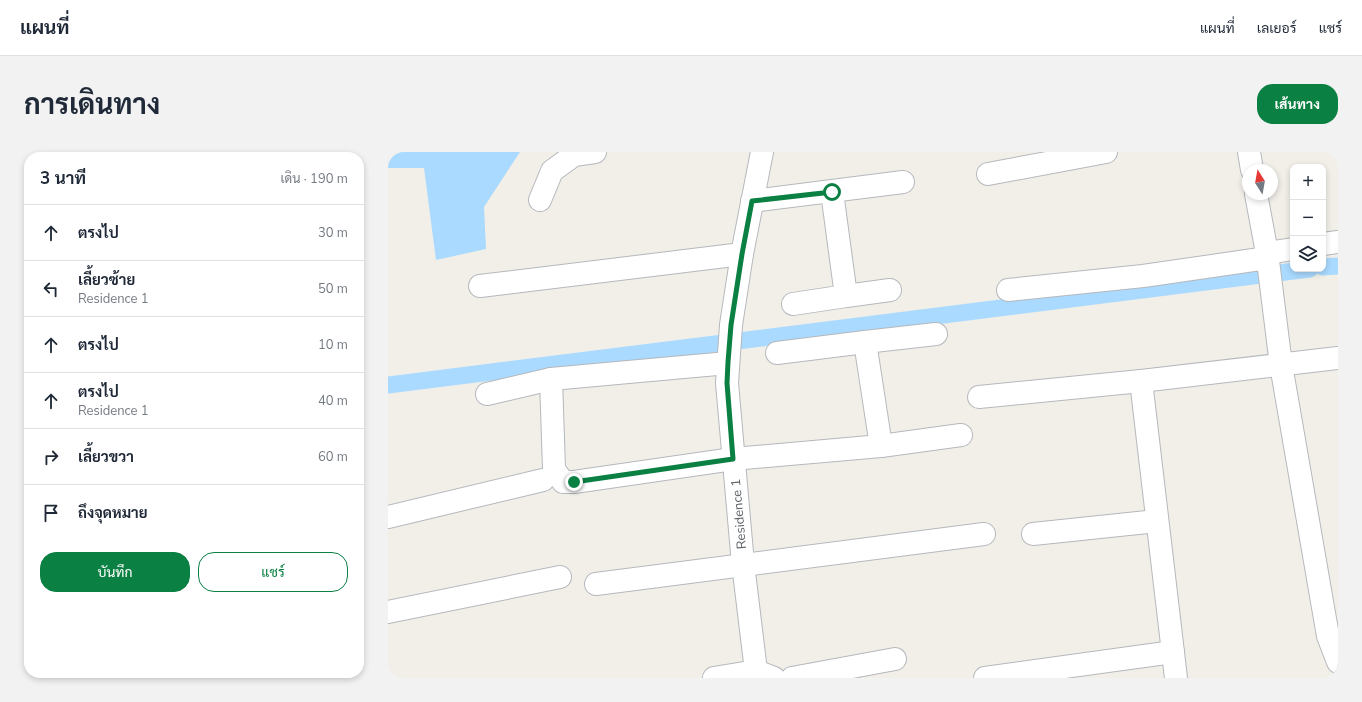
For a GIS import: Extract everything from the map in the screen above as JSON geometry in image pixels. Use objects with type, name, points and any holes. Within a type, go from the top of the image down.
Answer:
[{"type":"street","points":[[540,200],[552,171],[574,155],[595,152]]},
{"type":"street","points":[[480,286],[742,254],[762,152]]},
{"type":"street","points":[[988,174],[1106,152]]},
{"type":"street","points":[[1249,152],[1251,164]]},
{"type":"street","points":[[752,201],[902,182]]},
{"type":"street","points":[[832,192],[846,296]]},
{"type":"street","points":[[1257,200],[1268,263],[1281,365],[1338,662]]},
{"type":"street","points":[[1326,244],[1338,242]]},
{"type":"street","points":[[1008,290],[1268,263],[1290,251]]},
{"type":"street","name":"Residence 1","points":[[742,254],[731,325],[727,383],[743,564],[761,676]]},
{"type":"street","points":[[793,304],[890,290]]},
{"type":"street","points":[[777,353],[936,334]]},
{"type":"street","points":[[865,342],[881,446]]},
{"type":"street","points":[[979,397],[1141,381],[1338,358]]},
{"type":"street","points":[[487,394],[551,379],[729,359]]},
{"type":"street","points":[[551,379],[554,469],[563,482],[574,482],[733,459],[881,446],[961,435]]},
{"type":"street","points":[[1141,381],[1176,678]]},
{"type":"street","points":[[388,518],[543,480]]},
{"type":"street","points":[[1033,534],[1157,521]]},
{"type":"street","points":[[596,584],[984,534]]},
{"type":"street","points":[[388,612],[560,577]]},
{"type":"street","points":[[985,678],[1173,652]]},
{"type":"street","points":[[792,678],[895,659]]},
{"type":"street","points":[[714,678],[761,676]]},
{"type":"water","points":[[388,152],[520,152],[484,207],[486,249],[436,260],[424,168],[388,168]]},
{"type":"waterway","points":[[1326,267],[1338,266]]},
{"type":"waterway","points":[[388,385],[1290,272]]},
{"type":"route","points":[[574,482],[733,459],[727,383],[728,362],[731,325],[752,201],[832,192]]}]
